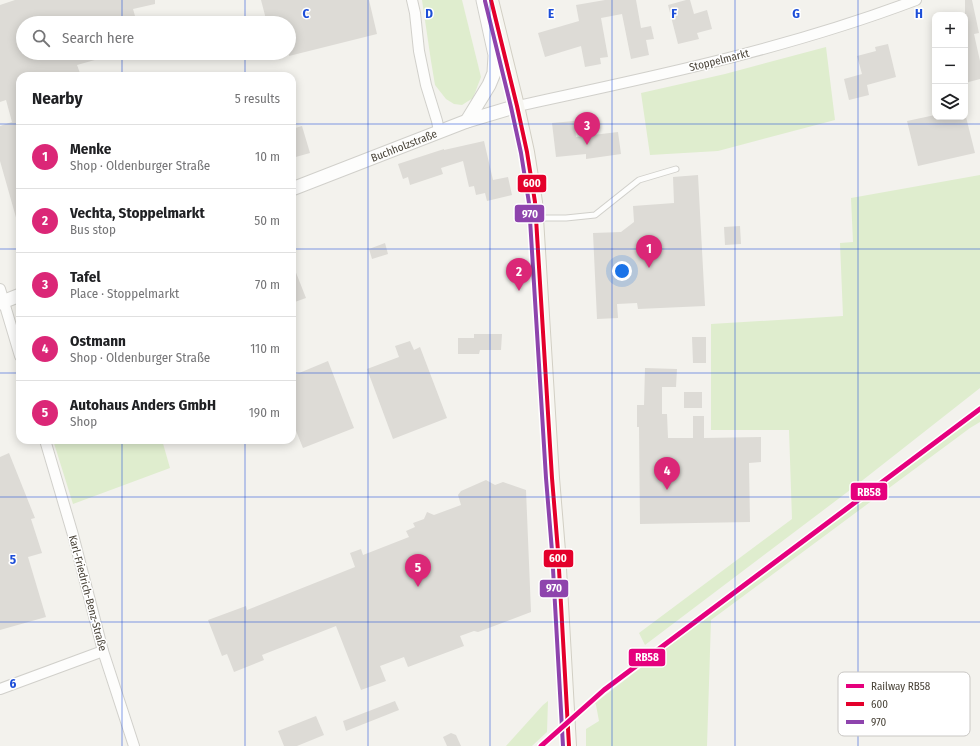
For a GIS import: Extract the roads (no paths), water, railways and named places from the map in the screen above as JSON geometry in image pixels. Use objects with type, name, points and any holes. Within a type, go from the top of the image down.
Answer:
[{"type":"main road","points":[[491,0],[527,152],[537,218],[569,746]]},
{"type":"street","points":[[412,0],[415,13],[419,51],[426,85],[439,131]]},
{"type":"street","points":[[467,120],[489,85],[494,73],[495,55],[483,0]]},
{"type":"street","name":"Stoppelmarkt","points":[[517,106],[621,84],[729,58],[816,34],[880,14],[916,0]]},
{"type":"street","name":"Buchholzstraße","points":[[296,187],[467,120],[517,106]]},
{"type":"street","points":[[0,289],[2,302],[16,344]]},
{"type":"street","points":[[2,302],[16,297]]},
{"type":"street","name":"Karl-Friedrich-Benz-Straße","points":[[46,444],[73,535],[104,651],[134,746]]},
{"type":"street","points":[[0,689],[104,651]]},
{"type":"lane","points":[[537,218],[566,218],[595,215],[639,180],[676,169]]},
{"type":"rail line","name":"RB58","points":[[541,746],[604,690],[980,409]]},
{"type":"place","name":"Tafel","points":[[587,145]]},
{"type":"place","name":"Menke","points":[[649,268]]},
{"type":"place","name":"Vechta, Stoppelmarkt","points":[[519,291]]},
{"type":"place","name":"Ostmann","points":[[667,490]]},
{"type":"place","name":"Autohaus Anders GmbH","points":[[418,587]]}]
